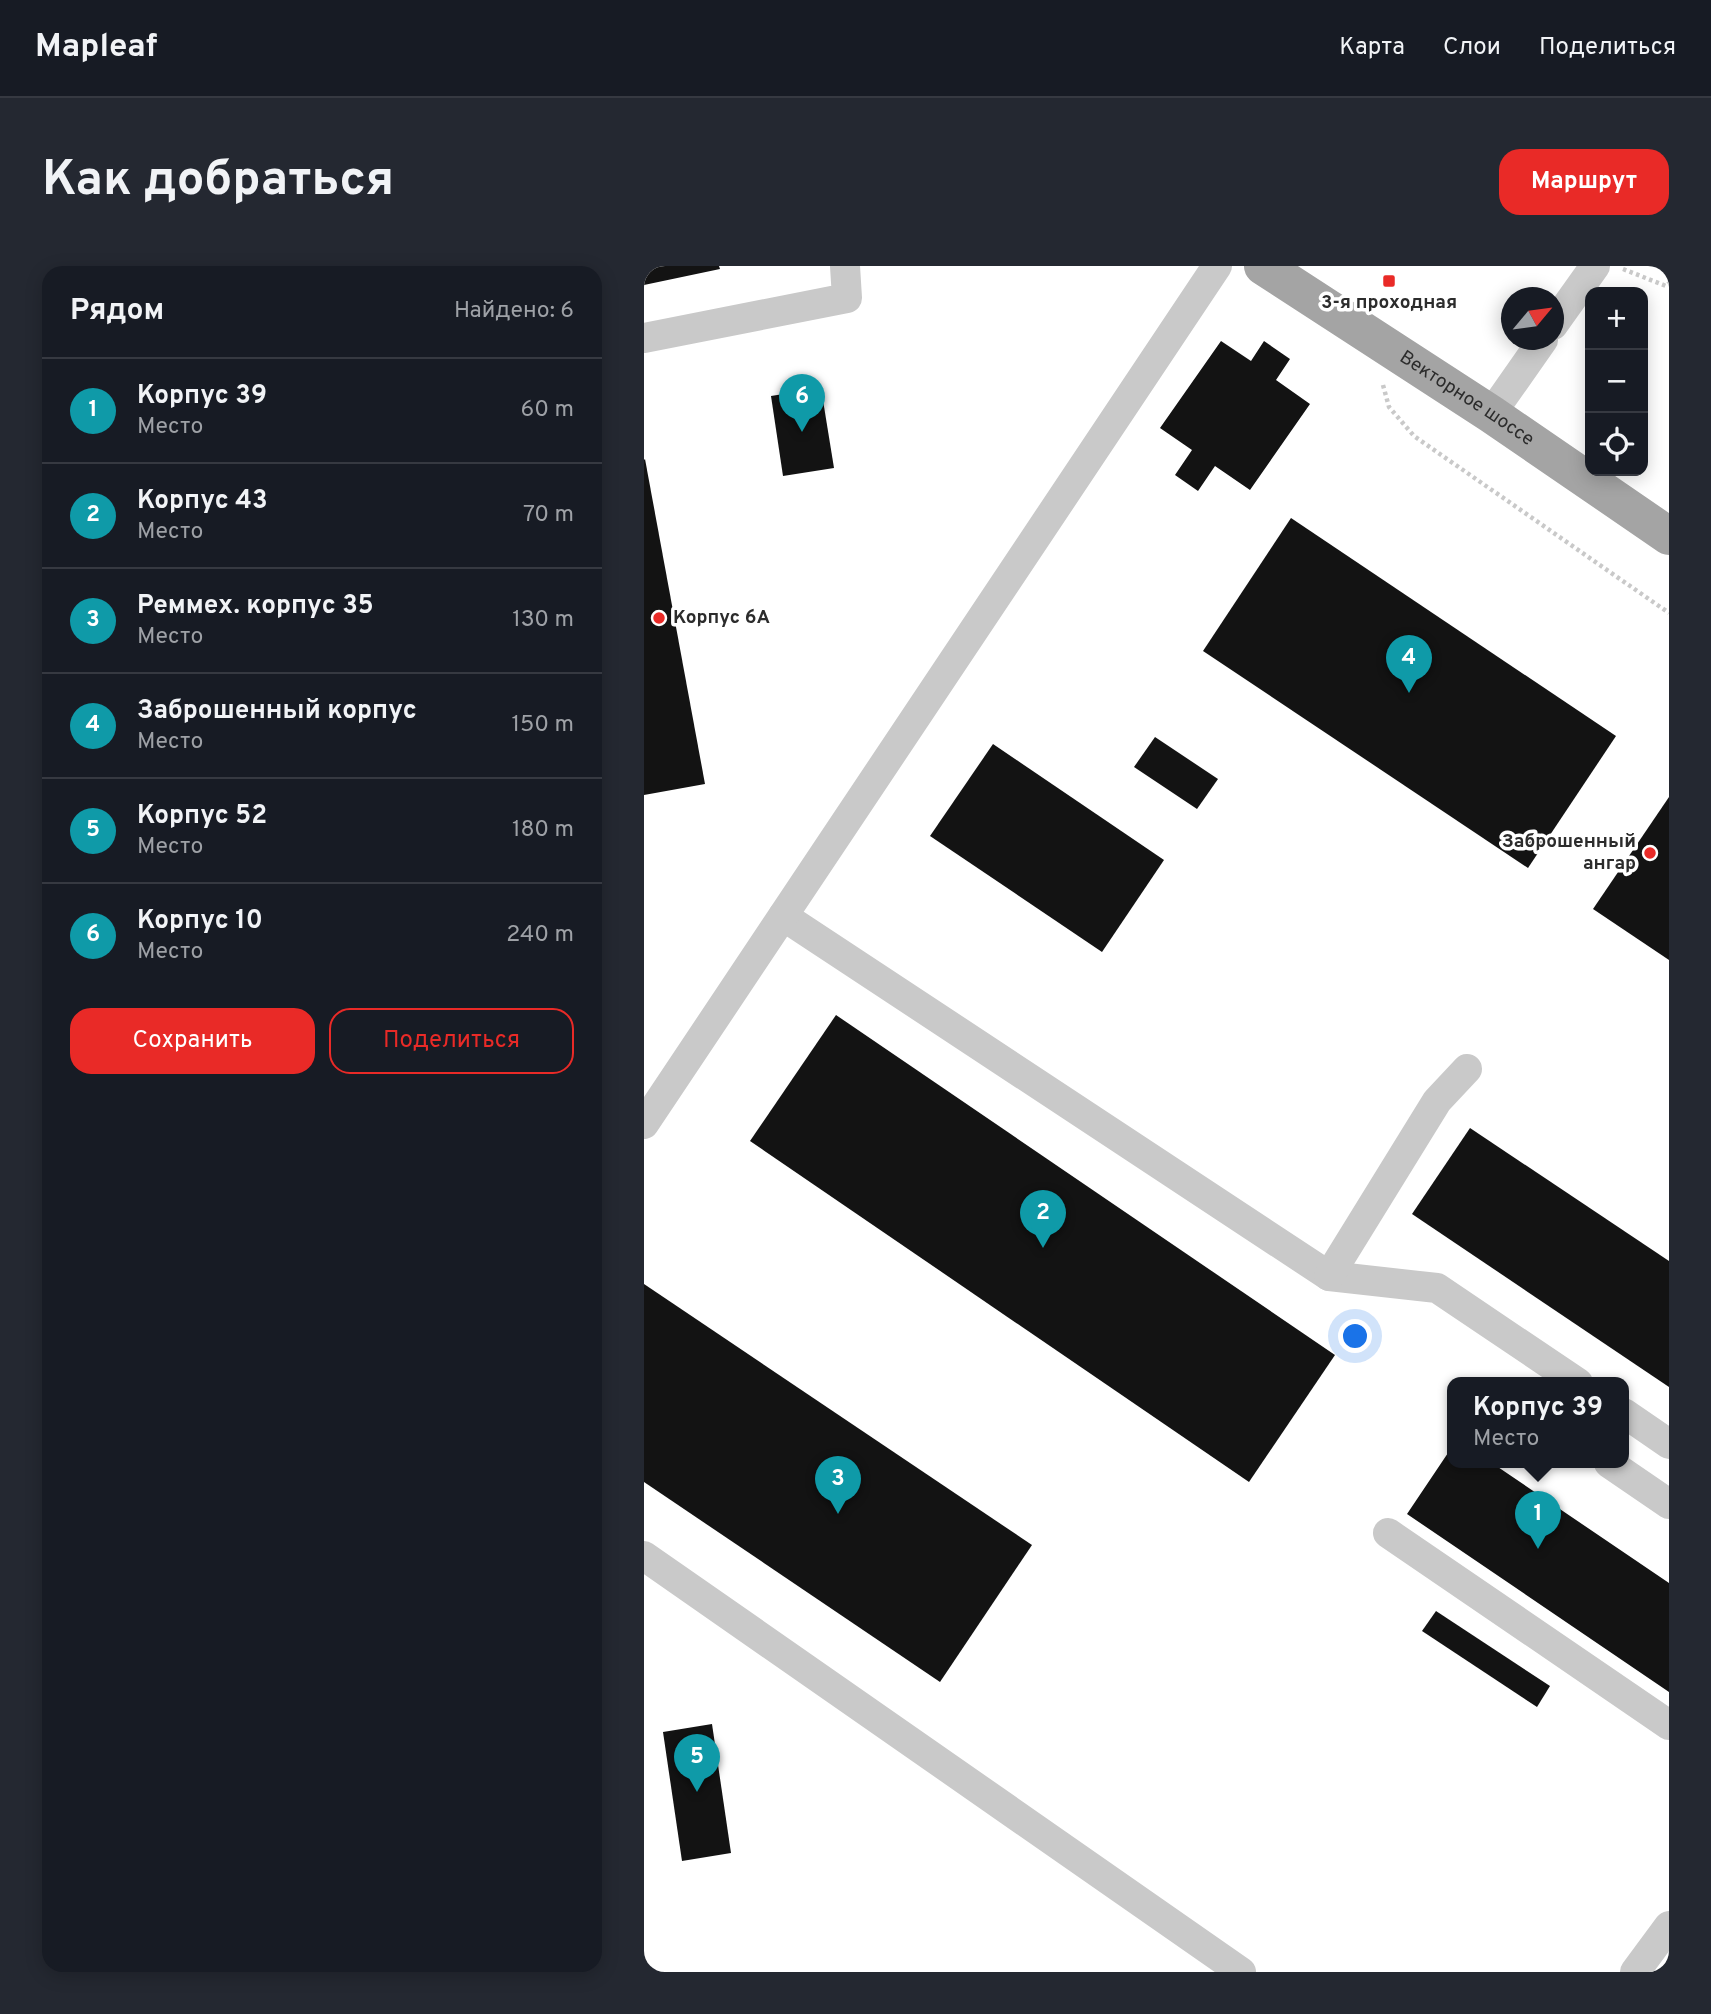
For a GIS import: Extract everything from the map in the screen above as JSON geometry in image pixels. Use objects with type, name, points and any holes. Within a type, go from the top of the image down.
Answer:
[{"type":"main road","name":"Векторное шоссе","points":[[1264,266],[1491,414],[1669,536]]},
{"type":"lane","points":[[644,338],[847,298],[845,266]]},
{"type":"lane","points":[[644,1124],[1217,266]]},
{"type":"lane","points":[[1564,310],[1595,266]]},
{"type":"lane","points":[[1491,414],[1536,350]]},
{"type":"lane","points":[[783,916],[1329,1276],[1437,1288],[1569,1377]]},
{"type":"lane","points":[[1329,1276],[1437,1101],[1467,1069]]},
{"type":"lane","points":[[1629,1416],[1669,1444]]},
{"type":"lane","points":[[1616,1468],[1669,1504]]},
{"type":"lane","points":[[1388,1533],[1669,1725]]},
{"type":"lane","points":[[644,1556],[1241,1972]]},
{"type":"lane","points":[[1635,1972],[1669,1926]]},
{"type":"path","points":[[1616,266],[1666,286],[1669,283]]},
{"type":"path","points":[[1382,384],[1388,407],[1414,436],[1669,613]]},
{"type":"building","points":[[644,266],[719,266],[720,269],[644,285]]},
{"type":"building","points":[[1221,341],[1251,361],[1264,341],[1290,359],[1276,380],[1310,404],[1250,490],[1215,466],[1198,491],[1175,475],[1192,450],[1160,428]]},
{"type":"building","points":[[821,388],[834,468],[783,476],[771,396]]},
{"type":"building","name":"Корпус 6А","points":[[644,460],[705,784],[644,795]]},
{"type":"building","points":[[1291,518],[1616,736],[1528,868],[1203,651]]},
{"type":"building","points":[[1155,737],[1218,779],[1197,809],[1134,767]]},
{"type":"building","points":[[993,744],[1164,860],[1102,952],[930,836]]},
{"type":"building","name":"Заброшенный ангар","points":[[1669,797],[1669,960],[1593,909]]},
{"type":"building","points":[[836,1015],[1335,1355],[1249,1482],[750,1141]]},
{"type":"building","points":[[1470,1128],[1669,1261],[1669,1387],[1412,1214]]},
{"type":"building","points":[[644,1284],[1032,1545],[940,1682],[644,1482]]},
{"type":"building","points":[[1447,1454],[1447,1468],[1499,1468],[1669,1583],[1669,1692],[1407,1514]]},
{"type":"building","points":[[1436,1611],[1550,1686],[1537,1707],[1422,1631]]},
{"type":"building","points":[[712,1724],[731,1853],[682,1861],[663,1732]]},
{"type":"place","name":"3-я проходная","points":[[1389,281]]},
{"type":"place","name":"Корпус 10","points":[[802,432]]},
{"type":"place","name":"Корпус 6А","points":[[659,618]]},
{"type":"place","name":"Заброшенный корпус","points":[[1409,693]]},
{"type":"place","name":"Заброшенный ангар","points":[[1650,853]]},
{"type":"place","name":"Корпус 43","points":[[1043,1248]]},
{"type":"place","name":"Реммех. корпус 35","points":[[838,1514]]},
{"type":"place","name":"Корпус 39","points":[[1538,1549]]},
{"type":"place","name":"Корпус 52","points":[[697,1792]]}]
